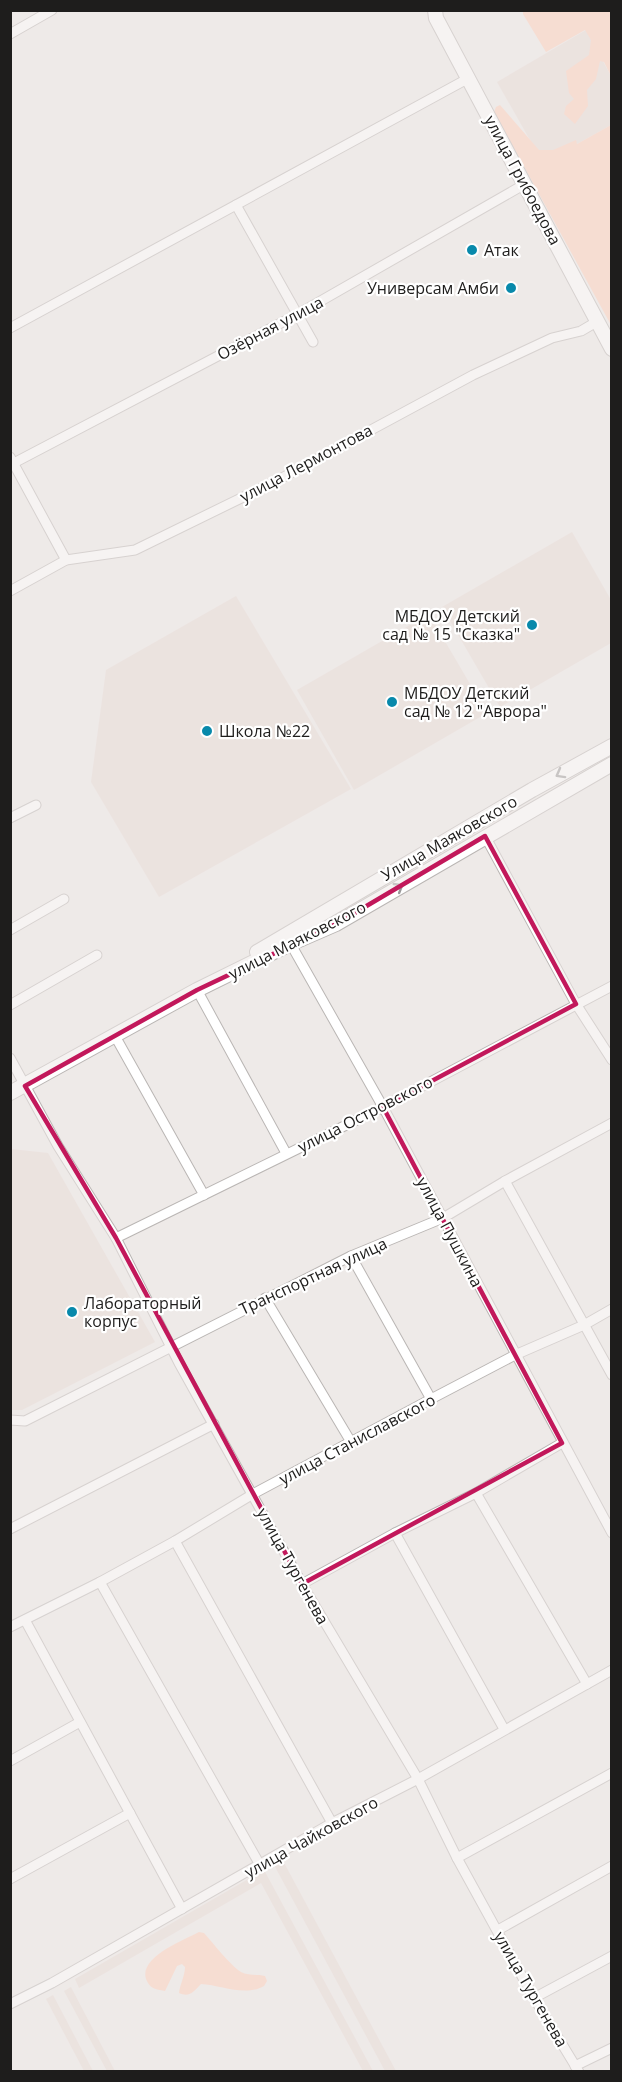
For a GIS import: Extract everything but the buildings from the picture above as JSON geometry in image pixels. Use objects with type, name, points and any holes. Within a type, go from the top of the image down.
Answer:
[{"type":"street","points":[[10,34],[52,10]]},
{"type":"street","name":"улица Грибоедова","points":[[435,10],[436,18],[612,349]]},
{"type":"street","points":[[10,328],[469,78]]},
{"type":"street","name":"Озёрная улица","points":[[12,462],[298,315],[525,184]]},
{"type":"street","points":[[236,205],[314,342]]},
{"type":"street","name":"улица Лермонтова","points":[[10,591],[66,560],[135,550],[280,479],[473,375],[552,338],[581,331],[598,321]]},
{"type":"street","points":[[12,462],[66,560]]},
{"type":"street","name":"Улица Маяковского","points":[[288,938],[532,790],[612,746]]},
{"type":"street","name":"улица Маяковского","points":[[10,1093],[288,938],[336,924],[612,764]]},
{"type":"street","points":[[10,818],[36,805]]},
{"type":"street","points":[[485,836],[576,1004],[612,1060]]},
{"type":"street","points":[[10,930],[64,899]]},
{"type":"street","name":"улица Пушкина","points":[[288,938],[383,1107],[612,1533]]},
{"type":"street","points":[[10,1005],[97,955]]},
{"type":"street","name":"улица Островского","points":[[116,1238],[383,1107],[612,986]]},
{"type":"street","points":[[197,990],[286,1154]]},
{"type":"street","points":[[115,1036],[204,1195]]},
{"type":"street","name":"улица Тургенева","points":[[10,1058],[58,1146],[116,1238],[171,1346],[302,1584],[418,1779],[457,1858],[534,1998],[577,2069]]},
{"type":"street","name":"Транспортная улица","points":[[10,1420],[26,1420],[351,1256],[442,1218],[505,1180],[612,1123]]},
{"type":"street","points":[[505,1180],[612,1375]]},
{"type":"street","points":[[351,1256],[431,1399]]},
{"type":"street","points":[[265,1298],[351,1442]]},
{"type":"street","name":"улица Станиславского","points":[[10,1627],[100,1582],[175,1541],[253,1494],[431,1399],[515,1355],[584,1325],[612,1309]]},
{"type":"street","points":[[10,1529],[214,1424]]},
{"type":"street","points":[[302,1584],[395,1533],[476,1493],[562,1443]]},
{"type":"street","points":[[476,1493],[587,1684]]},
{"type":"street","points":[[395,1533],[504,1729]]},
{"type":"street","points":[[175,1541],[332,1823]]},
{"type":"street","points":[[100,1582],[260,1865]]},
{"type":"street","points":[[25,1620],[182,1909]]},
{"type":"street","name":"улица Чайковского","points":[[10,2004],[52,1983],[332,1823],[418,1779],[612,1670]]},
{"type":"street","points":[[10,1761],[80,1722]]},
{"type":"street","points":[[457,1858],[612,1773]]},
{"type":"street","points":[[10,1879],[130,1813]]},
{"type":"street","points":[[498,1930],[612,1866]]},
{"type":"street","points":[[534,1998],[612,1956]]},
{"type":"street","points":[[577,2069],[612,2048]]},
{"type":"highlighted area","points":[[485,836],[576,1004],[383,1107],[562,1443],[302,1584],[116,1238],[25,1086],[197,990],[336,924]]},
{"type":"shaded area","points":[[523,11],[611,11],[611,76],[604,62],[600,61],[596,79],[587,90],[588,106],[575,124],[564,114],[566,106],[574,99],[569,93],[566,71],[589,55],[591,40],[585,30],[546,52]]},
{"type":"shaded area","points":[[586,30],[611,76],[611,125],[543,163],[497,82]]},
{"type":"shaded area","points":[[500,105],[539,150],[553,150],[576,140],[577,144],[611,125],[611,325],[494,112]]},
{"type":"shaded area","name":"МБДОУ Детский сад № 15 \"Сказка\"","points":[[572,532],[611,600],[611,643],[500,707],[442,607]]},
{"type":"shaded area","name":"Школа №22","points":[[236,596],[351,789],[159,897],[91,782],[106,670]]},
{"type":"shaded area","name":"МБДОУ Детский сад № 12 \"Аврора\"","points":[[429,614],[487,713],[354,790],[297,690]]},
{"type":"shaded area","points":[[11,1149],[48,1153],[155,1342],[22,1410],[10,1410]]},
{"type":"shaded area","points":[[282,1859],[396,2071],[385,2071],[273,1863]]},
{"type":"shaded area","points":[[264,1870],[373,2071],[363,2071],[261,1883],[79,1988],[75,1979]]},
{"type":"shaded area","points":[[199,1932],[204,1933],[241,1972],[265,1976],[267,1981],[264,1986],[241,1990],[201,1984],[192,1993],[186,1995],[179,1993],[185,1970],[182,1964],[177,1966],[165,1991],[151,1987],[146,1979],[149,1964],[164,1950]]},
{"type":"shaded area","points":[[71,1987],[115,2071],[107,2071],[64,1991]]},
{"type":"shaded area","points":[[53,1995],[93,2071],[84,2071],[46,1999]]},
{"type":"place","name":"Атак","points":[[472,250]]},
{"type":"place","name":"Универсам Амби","points":[[511,288]]},
{"type":"place","name":"МБДОУ Детский сад № 15 \"Сказка\"","points":[[532,625]]},
{"type":"place","name":"МБДОУ Детский сад № 12 \"Аврора\"","points":[[392,702]]},
{"type":"place","name":"Школа №22","points":[[207,731]]},
{"type":"place","name":"Лабораторный корпус","points":[[72,1312]]}]
